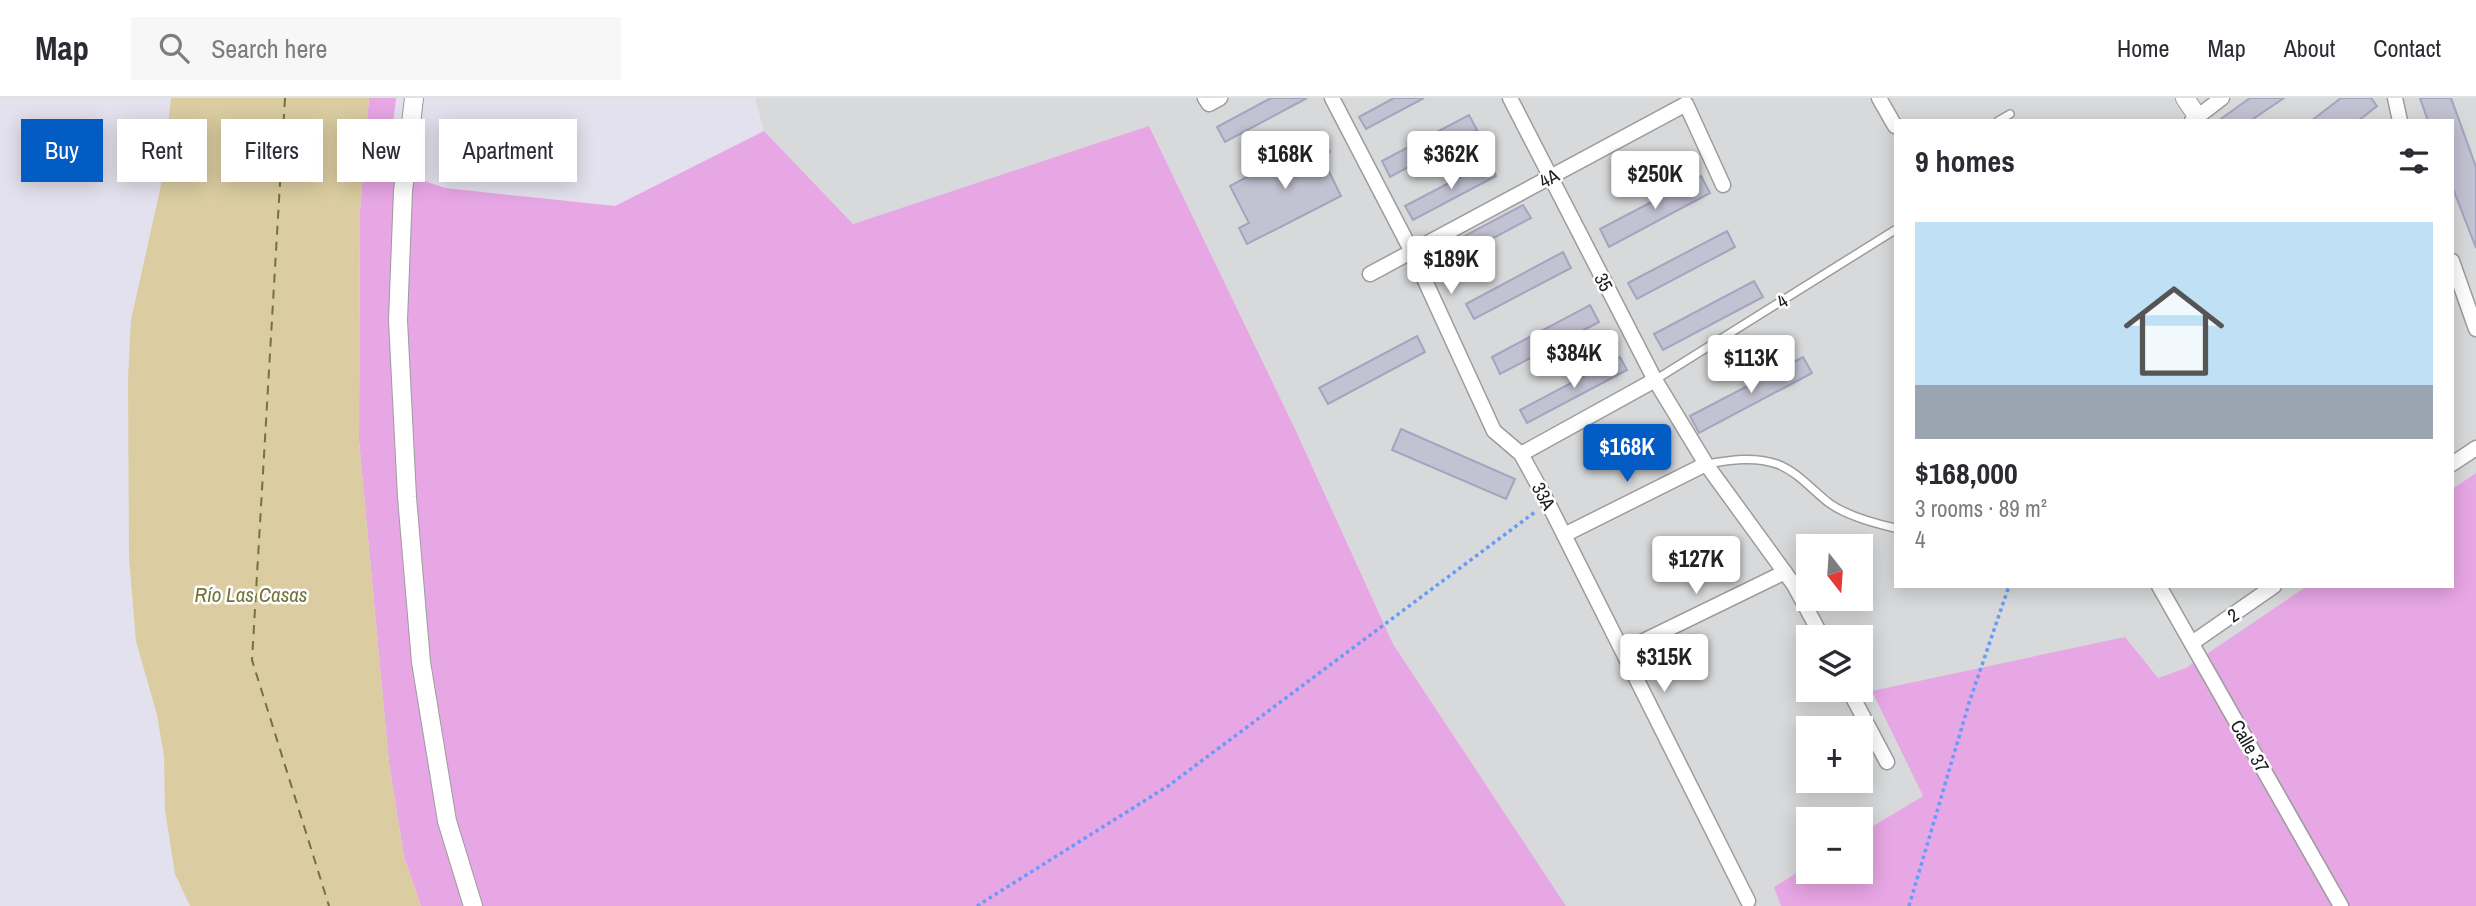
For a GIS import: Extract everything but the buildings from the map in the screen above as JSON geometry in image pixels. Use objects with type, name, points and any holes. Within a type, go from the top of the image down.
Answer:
[{"type":"street","points":[[414,98],[403,191],[398,320],[407,497],[421,662],[447,821],[473,906]]},
{"type":"street","name":"33A","points":[[1332,98],[1410,250],[1494,430],[1521,454],[1548,503],[1748,901]]},
{"type":"street","name":"35","points":[[1510,98],[1656,380],[1706,464],[1785,572],[1815,625]]},
{"type":"street","points":[[1879,98],[1894,123]]},
{"type":"street","points":[[2185,98],[2194,118],[2222,98]]},
{"type":"street","points":[[2395,98],[2400,119]]},
{"type":"street","name":"4A","points":[[1370,274],[1410,250],[1686,104],[1723,185]]},
{"type":"street","points":[[2454,273],[2458,297],[2476,329]]},
{"type":"street","name":"4","points":[[1521,454],[1656,380]]},
{"type":"street","points":[[2454,463],[2476,448]]},
{"type":"street","points":[[1564,535],[1706,464]]},
{"type":"street","points":[[1623,651],[1785,572]]},
{"type":"street","name":"Calle 37","points":[[2160,588],[2341,906]]},
{"type":"street","name":"2","points":[[2192,643],[2271,588]]},
{"type":"street","points":[[1855,702],[1887,762]]},
{"type":"lane","points":[[2001,119],[2010,114]]},
{"type":"lane","name":"4","points":[[1656,380],[1894,231]]},
{"type":"lane","points":[[1706,464],[1748,459],[1777,464],[1798,475],[1831,504],[1871,522],[1894,528]]},
{"type":"path","points":[[977,906],[1168,786],[1548,503]]},
{"type":"path","points":[[1909,906],[1969,704],[2008,588]]},
{"type":"shaded area","points":[[369,98],[396,98],[394,119],[367,119]]},
{"type":"shaded area","points":[[755,98],[2476,98],[2476,473],[2454,488],[2454,119],[1894,119],[1894,588],[2304,588],[2186,668],[2157,678],[1873,691],[1923,796],[1873,826],[1873,807],[1796,807],[1796,873],[1774,887],[1781,906],[1566,906],[1393,644],[1295,429],[1149,126],[853,224],[764,131]]},
{"type":"shaded area","points":[[1149,126],[1295,429],[1393,644],[1566,906],[421,906],[404,857],[389,763],[359,441],[362,182],[425,181],[445,188],[615,206],[764,131],[853,224]]},
{"type":"shaded area","points":[[2476,473],[2476,906],[1781,906],[1774,887],[1796,873],[1796,884],[1873,884],[1873,826],[1923,796],[1873,691],[2125,637],[2158,678],[2186,668],[2304,588],[2454,588],[2454,488]]},
{"type":"water","name":"Río Las Casas","points":[[171,98],[369,98],[367,119],[337,119],[337,182],[362,182],[359,441],[389,763],[404,857],[421,906],[190,906],[175,874],[165,810],[164,756],[157,715],[136,641],[129,558],[128,379],[131,320],[162,182],[207,182],[207,119],[169,119]]},
{"type":"ferry route","points":[[285,98],[252,660],[329,906]]}]
